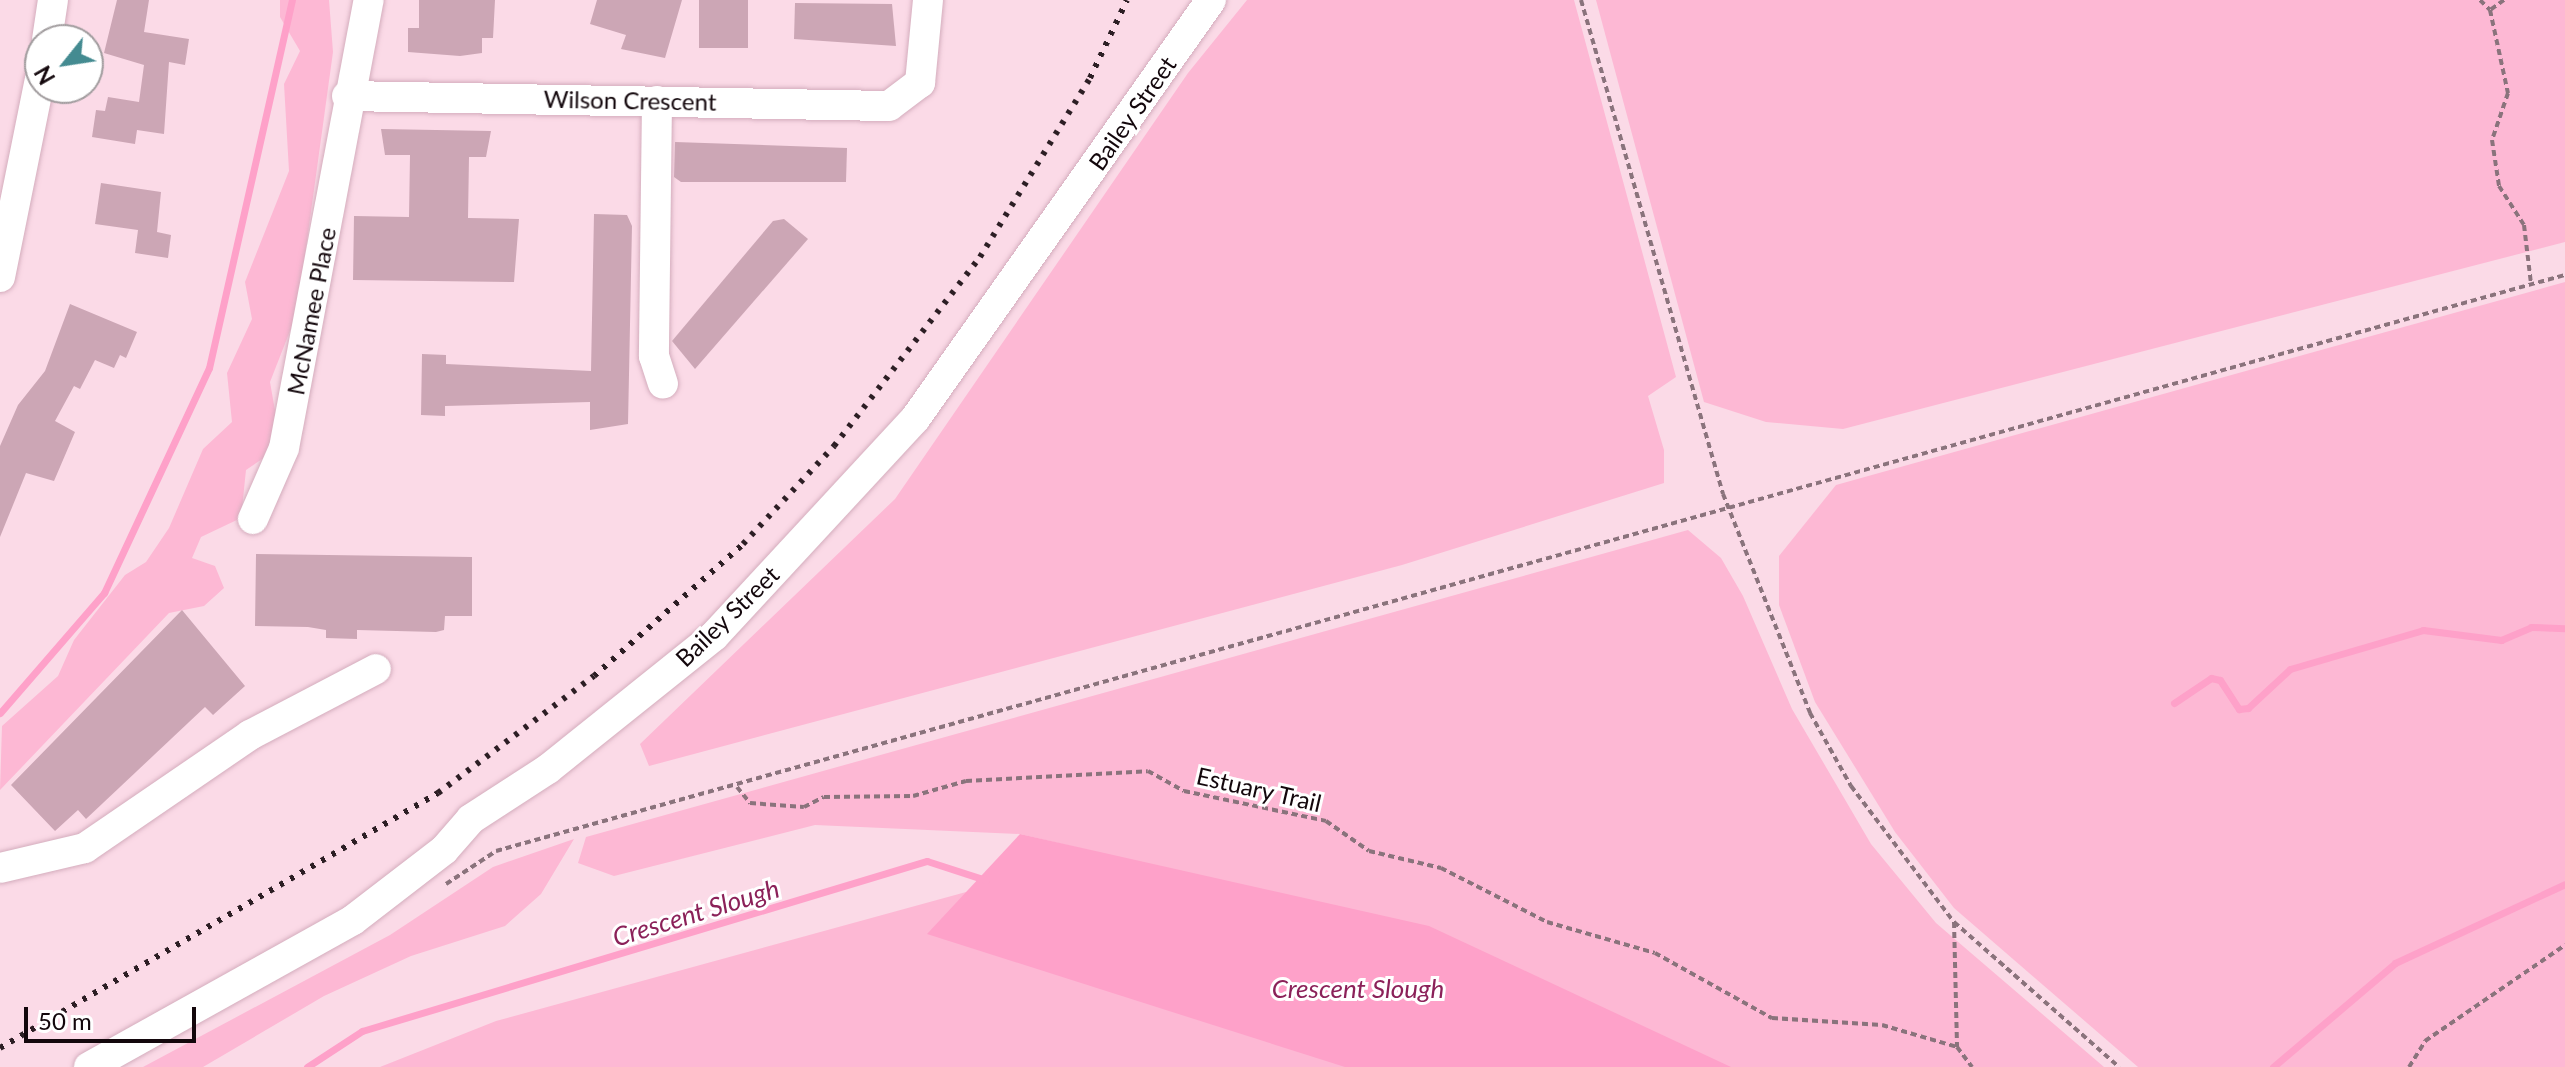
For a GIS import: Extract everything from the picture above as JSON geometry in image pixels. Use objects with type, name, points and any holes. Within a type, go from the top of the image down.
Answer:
[{"type":"street","points":[[49,24],[53,0]]},
{"type":"street","points":[[347,96],[369,0]]},
{"type":"street","name":"Wilson Crescent","points":[[347,96],[889,106],[920,83],[928,0]]},
{"type":"street","name":"Bailey Street","points":[[89,1067],[353,920],[444,850],[471,819],[548,769],[714,636],[915,419],[1211,0]]},
{"type":"street","name":"McNamee Place","points":[[253,519],[284,448],[319,283],[347,96]]},
{"type":"street","points":[[657,101],[654,356],[663,384]]},
{"type":"street","points":[[0,277],[35,104]]},
{"type":"street","points":[[0,868],[85,848],[250,735],[376,669]]},
{"type":"path","points":[[1581,0],[1728,508],[1810,713],[1858,797],[1954,922],[2119,1067]]},
{"type":"path","points":[[2480,0],[2490,10],[2508,93],[2494,155],[2499,186],[2524,225],[2531,284]]},
{"type":"path","points":[[2490,10],[2504,0]]},
{"type":"path","points":[[442,887],[496,851],[737,787],[2565,275]]},
{"type":"path","name":"Estuary Trail","points":[[737,787],[750,803],[804,807],[824,797],[913,796],[966,781],[1148,771],[1184,791],[1326,821],[1369,851],[1441,868],[1547,922],[1655,953],[1772,1018],[1882,1025],[1957,1047]]},
{"type":"path","points":[[1954,922],[1957,1047],[1972,1067]]},
{"type":"path","points":[[2409,1067],[2425,1041],[2565,945]]},
{"type":"shaded area","points":[[280,0],[329,0],[333,52],[297,313],[270,382],[277,422],[268,455],[246,470],[241,518],[201,537],[192,558],[215,566],[224,588],[204,606],[169,613],[0,790],[2,726],[58,676],[74,640],[125,575],[146,562],[169,528],[203,449],[232,422],[227,373],[252,319],[245,282],[289,171],[284,84],[300,51],[280,17]]},
{"type":"shaded area","points":[[1247,0],[1574,0],[1676,377],[1648,396],[1664,450],[1664,483],[1402,565],[649,766],[640,744],[895,499],[1188,73]]},
{"type":"shaded area","points":[[1596,0],[2565,0],[2565,242],[1843,429],[1766,422],[1704,402]]},
{"type":"shaded area","points":[[2565,282],[2565,1067],[2138,1067],[1954,908],[1895,832],[1815,702],[1779,605],[1779,556],[1836,485]]},
{"type":"shaded area","points":[[1688,530],[1721,558],[1743,596],[1792,709],[1871,844],[1936,923],[2104,1067],[380,1067],[496,1021],[1105,854],[1020,834],[815,825],[614,876],[578,863],[586,837]]},
{"type":"shaded area","points":[[574,839],[541,894],[505,926],[411,956],[324,996],[203,1067],[143,1067],[390,935],[493,867]]},
{"type":"water","name":"Crescent Slough","points":[[1020,834],[1429,926],[1731,1067],[1345,1067],[927,934]]},
{"type":"building","points":[[117,0],[149,0],[144,32],[189,39],[185,65],[169,62],[164,134],[137,130],[135,144],[92,137],[96,110],[105,111],[108,97],[139,102],[144,65],[104,53]]},
{"type":"building","points":[[419,0],[495,0],[493,38],[482,38],[482,53],[460,56],[408,52],[408,28],[419,28]]},
{"type":"building","points":[[597,0],[682,0],[665,58],[621,49],[626,35],[590,24]]},
{"type":"building","points":[[699,0],[748,0],[748,48],[699,48]]},
{"type":"building","points":[[795,3],[892,4],[896,46],[794,39]]},
{"type":"building","points":[[381,129],[491,131],[486,157],[469,157],[468,218],[519,219],[514,282],[353,280],[354,216],[409,217],[410,155],[385,155]]},
{"type":"building","points":[[675,142],[847,148],[846,182],[681,182],[674,177]]},
{"type":"building","points":[[101,183],[161,192],[157,232],[171,235],[168,258],[135,253],[138,230],[95,224]]},
{"type":"building","points":[[594,214],[627,215],[632,226],[628,424],[590,430],[590,402],[445,406],[445,416],[421,415],[422,354],[446,355],[446,364],[591,371]]},
{"type":"building","points":[[784,219],[808,239],[695,369],[672,341],[773,221]]},
{"type":"building","points":[[70,304],[137,332],[126,358],[120,355],[114,368],[95,360],[80,389],[74,386],[55,421],[75,432],[54,481],[26,473],[0,537],[0,446],[18,405],[45,371]]},
{"type":"building","points":[[256,554],[472,557],[472,616],[445,616],[444,630],[436,632],[357,630],[357,639],[326,638],[326,630],[308,627],[255,626]]},
{"type":"building","points":[[182,610],[245,686],[213,715],[205,707],[86,819],[78,810],[55,831],[11,785]]},
{"type":"waterway","points":[[0,713],[104,593],[209,368],[292,0]]},
{"type":"waterway","points":[[2174,703],[2211,678],[2220,680],[2239,709],[2248,708],[2290,669],[2423,630],[2501,640],[2531,627],[2565,628]]},
{"type":"waterway","name":"Crescent Slough","points":[[307,1067],[362,1031],[927,861],[986,880]]},
{"type":"waterway","points":[[2273,1067],[2395,963],[2565,884]]},
{"type":"railway","points":[[0,1048],[438,793],[594,676],[743,544],[834,446],[980,257],[1090,78],[1127,0]]}]
